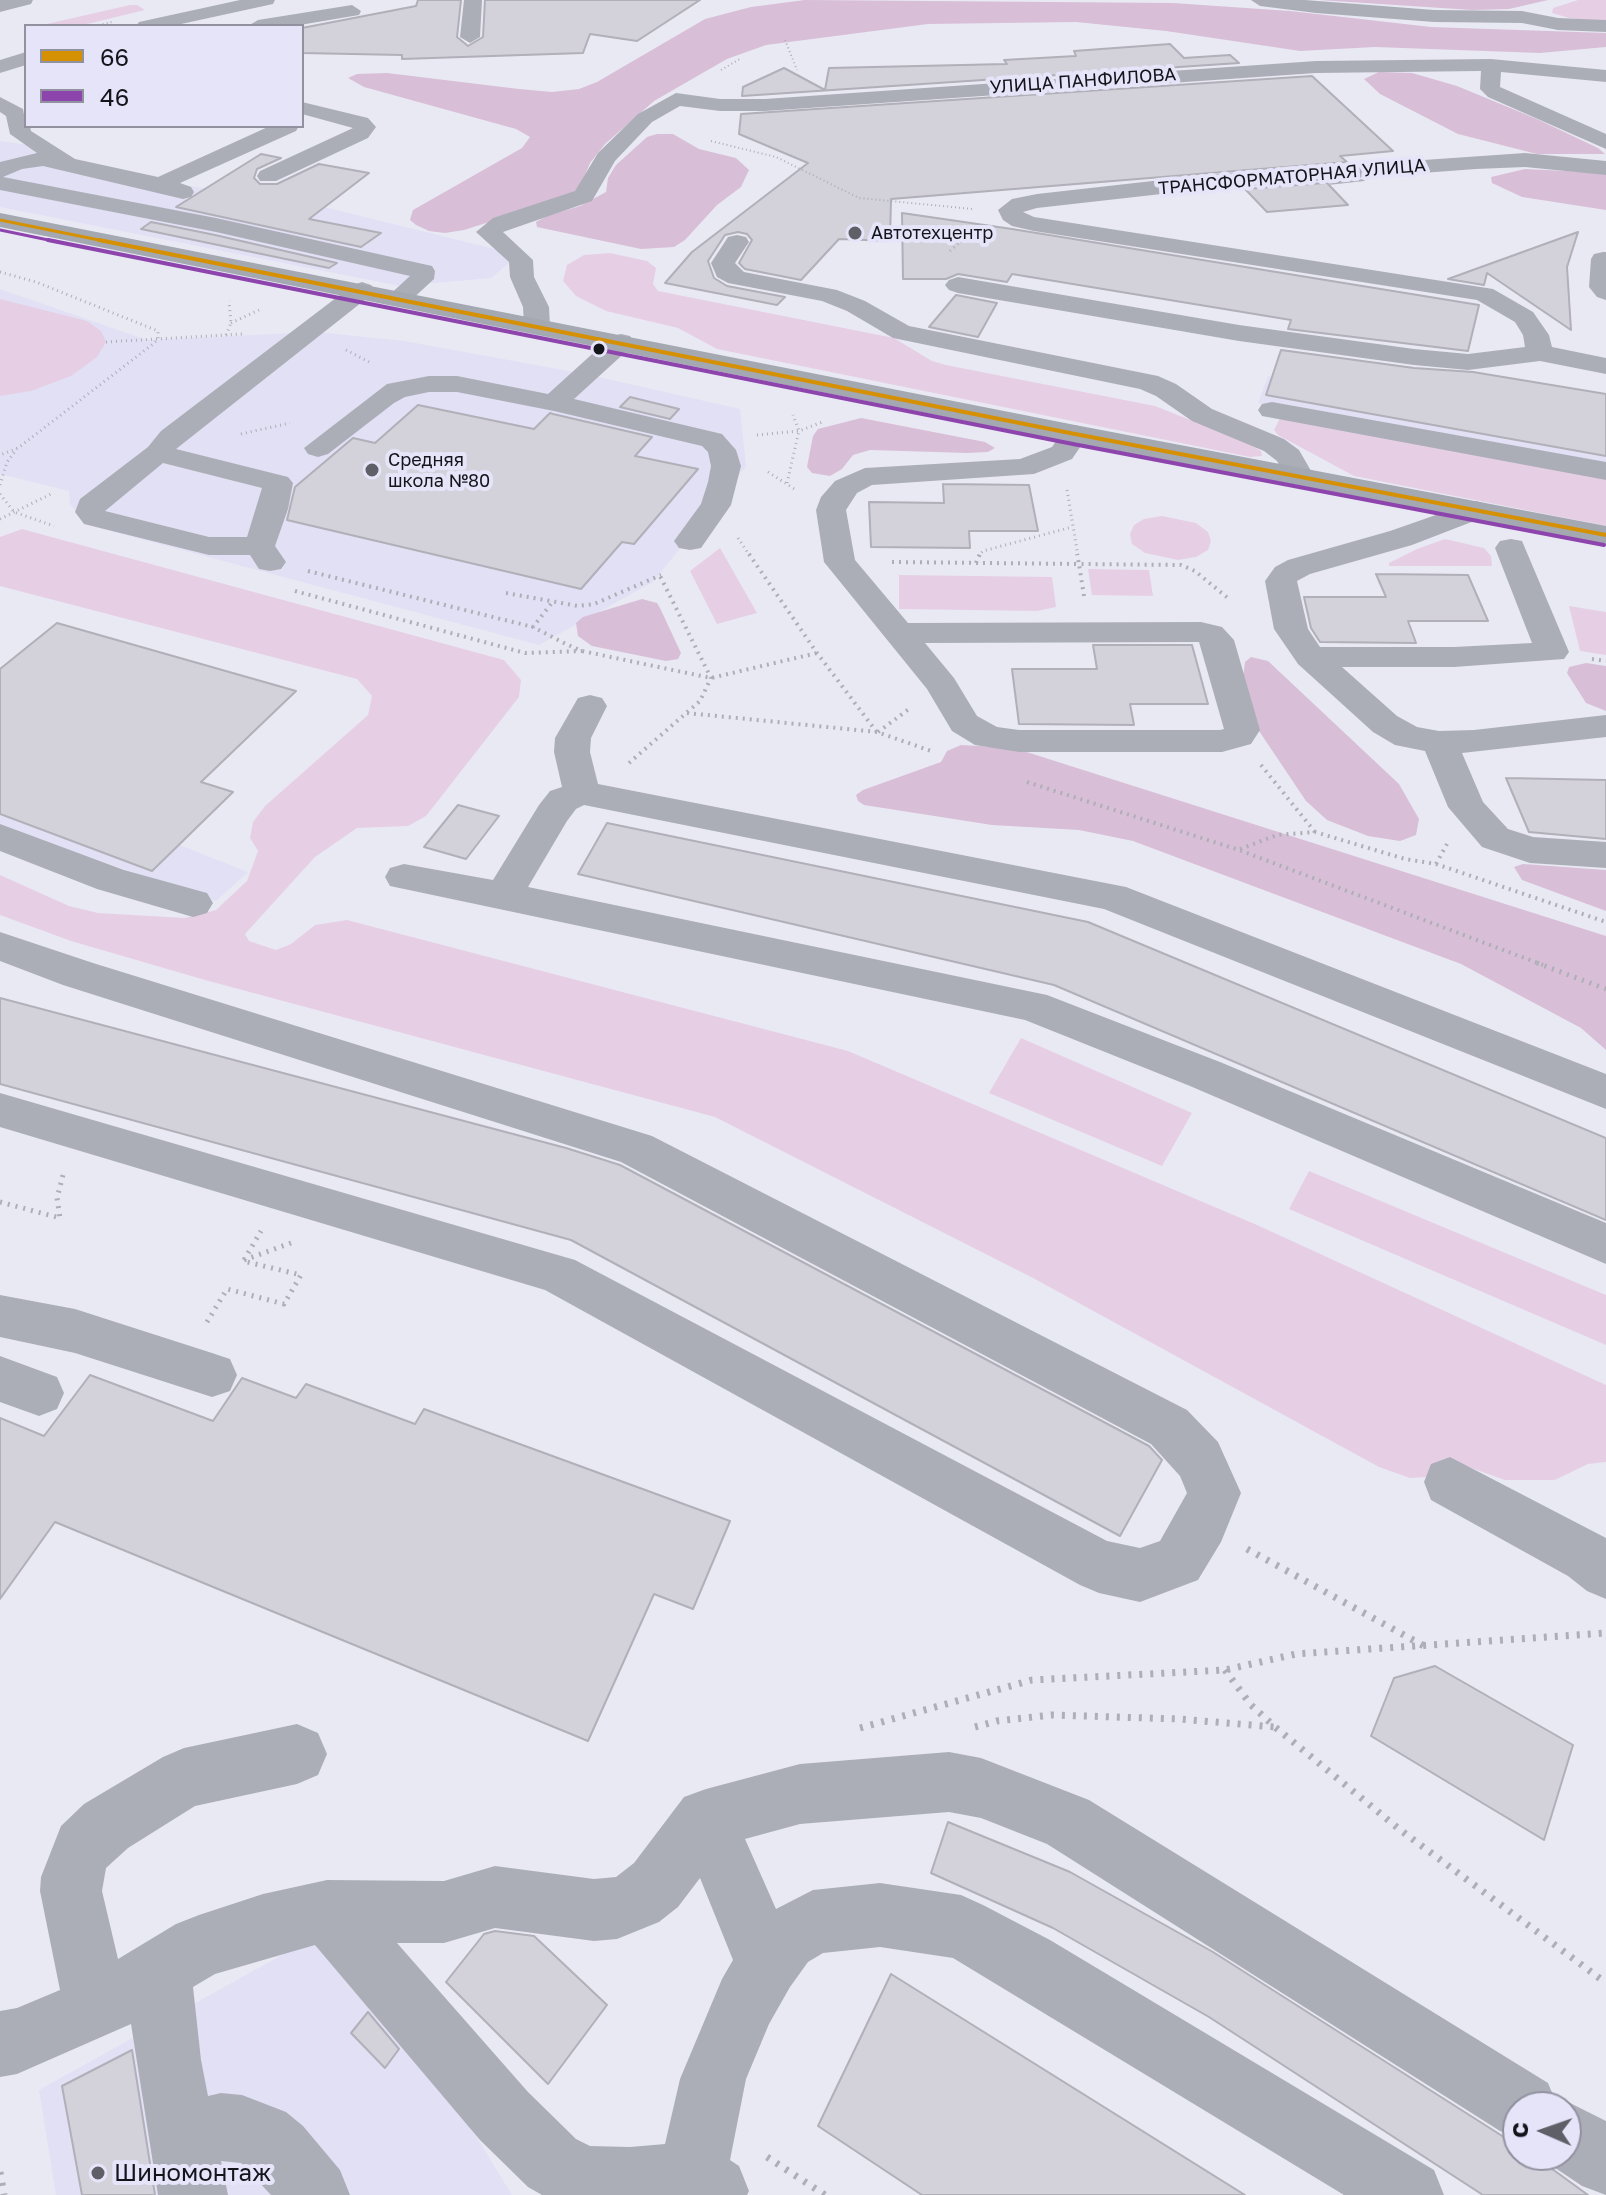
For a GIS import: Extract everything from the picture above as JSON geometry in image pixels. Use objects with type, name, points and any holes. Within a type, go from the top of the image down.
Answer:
[{"type":"main road","points":[[0,220],[621,342],[1068,444],[1299,476],[1606,535]]},
{"type":"street","points":[[0,6],[24,0]]},
{"type":"street","points":[[155,24],[266,0]]},
{"type":"street","points":[[470,37],[473,0]]},
{"type":"street","points":[[1260,0],[1434,16],[1522,17],[1558,24],[1606,26]]},
{"type":"street","points":[[1522,17],[1548,5]]},
{"type":"street","points":[[271,24],[352,11]]},
{"type":"street","points":[[1491,65],[1592,54]]},
{"type":"street","points":[[0,67],[24,59]]},
{"type":"street","points":[[1491,65],[1606,76]]},
{"type":"street","points":[[1491,65],[1490,89],[1495,93],[1606,142]]},
{"type":"street","name":"УЛИЦА ПАНФИЛОВА","points":[[640,123],[676,99],[720,105],[765,105],[1267,68],[1491,65]]},
{"type":"street","points":[[0,101],[24,92]]},
{"type":"street","points":[[0,101],[16,113],[10,138],[66,162],[160,184],[204,199],[174,217]]},
{"type":"street","points":[[268,176],[360,133],[365,127],[360,123],[308,113]]},
{"type":"street","points":[[537,326],[534,301],[522,277],[521,260],[490,236],[491,228],[584,196],[606,158],[640,123]]},
{"type":"street","points":[[160,184],[284,128]]},
{"type":"street","points":[[0,171],[28,160],[66,162]]},
{"type":"street","name":"ТРАНСФОРМАТОРНАЯ УЛИЦА","points":[[1010,210],[1029,202],[1206,182],[1420,166],[1525,160],[1606,168]]},
{"type":"street","points":[[1420,166],[1446,188]]},
{"type":"street","points":[[0,183],[423,271],[422,279],[399,298]]},
{"type":"street","points":[[1010,210],[1011,215],[1020,221],[1034,224],[1484,294],[1524,317],[1536,335],[1540,353]]},
{"type":"street","points":[[737,242],[723,263],[726,272],[737,278],[828,295],[856,306],[902,332],[1148,382],[1166,390],[1202,415],[1274,445],[1289,456],[1299,476]]},
{"type":"street","points":[[482,250],[514,252]]},
{"type":"street","points":[[1603,259],[1602,287],[1606,292]]},
{"type":"street","points":[[1356,275],[1367,263],[1385,261],[1449,267]]},
{"type":"street","points":[[992,277],[1491,360]]},
{"type":"street","points":[[958,285],[1253,335],[1414,357],[1491,360],[1540,353],[1606,366]]},
{"type":"street","points":[[158,453],[278,483],[265,554],[209,546],[95,518],[90,512],[91,505],[158,453],[171,437],[362,290]]},
{"type":"street","points":[[554,403],[621,342]]},
{"type":"street","points":[[318,448],[397,390],[429,384],[457,384],[554,403],[712,440],[722,450],[726,466],[716,505],[690,541]]},
{"type":"street","points":[[1272,410],[1606,471]]},
{"type":"street","points":[[899,633],[1210,634],[1217,640],[1238,715],[1242,730],[1238,736],[1222,741],[1019,741],[988,737],[964,723],[942,685],[840,562],[831,510],[836,497],[846,487],[865,477],[912,472],[1016,469],[1068,444]]},
{"type":"street","points":[[1476,510],[1401,538],[1299,567],[1286,574],[1281,581],[1285,612],[1291,629],[1310,657],[1385,724],[1408,737],[1439,742],[1474,741],[1606,726]]},
{"type":"street","points":[[1310,657],[1454,657],[1552,652],[1511,548]]},
{"type":"street","points":[[587,794],[572,752],[573,738],[590,706]]},
{"type":"street","points":[[1439,742],[1467,807],[1495,838],[1530,850],[1606,855]]},
{"type":"street","points":[[503,896],[563,800],[587,794],[1112,897],[1606,1092]]},
{"type":"street","points":[[0,837],[111,880],[193,903]]},
{"type":"street","points":[[404,877],[1032,1006],[1219,1080],[1606,1244]]},
{"type":"street","points":[[0,946],[78,974],[636,1149],[1169,1427],[1199,1459],[1214,1493],[1202,1524],[1179,1561],[1140,1575],[1099,1566],[558,1274],[0,1110]]},
{"type":"street","points":[[0,1316],[75,1331],[212,1375]]},
{"type":"street","points":[[1450,1482],[1587,1557],[1606,1572]]},
{"type":"street","points":[[96,2008],[71,1891],[72,1877],[83,1848],[106,1826],[184,1778],[297,1754]]},
{"type":"street","points":[[0,2044],[34,2035],[96,2008],[199,1947],[220,1939],[327,1911],[444,1912],[495,1897],[594,1910],[617,1908],[637,1900],[656,1885],[706,1819],[800,1794],[934,1781],[981,1788],[1067,1822],[1502,2093]]},
{"type":"street","points":[[706,1819],[767,1964]]},
{"type":"street","points":[[327,1911],[504,2116],[552,2163],[585,2180],[702,2189],[713,2079],[745,2002],[767,1964],[786,1940],[813,1922],[880,1915],[961,1927],[1027,1963],[1409,2195]]},
{"type":"street","points":[[159,1972],[168,2060],[188,2166]]},
{"type":"street","points":[[188,2166],[221,2127],[242,2129],[262,2136],[279,2150],[315,2195]]},
{"type":"street","points":[[1582,2146],[1606,2162]]},
{"type":"path","points":[[640,123],[776,157],[859,198],[925,207],[1010,210]]},
{"type":"path","points":[[958,285],[935,281],[933,272],[986,218],[1010,210]]},
{"type":"path","points":[[0,272],[36,282],[158,331],[158,339]]},
{"type":"path","points":[[106,342],[226,335],[231,323],[227,297]]},
{"type":"path","points":[[0,485],[7,462],[18,448],[158,339]]},
{"type":"path","points":[[158,453],[374,404]]},
{"type":"path","points":[[787,483],[799,431],[791,408]]},
{"type":"path","points":[[1068,444],[1073,527],[1085,600]]},
{"type":"path","points":[[0,455],[18,448]]},
{"type":"path","points":[[0,519],[58,490]]},
{"type":"path","points":[[0,494],[14,512]]},
{"type":"path","points":[[716,505],[817,653],[877,732]]},
{"type":"path","points":[[976,563],[983,551],[1073,527]]},
{"type":"path","points":[[265,554],[533,627],[582,651],[711,678],[817,653]]},
{"type":"path","points":[[840,562],[1181,565],[1195,571],[1230,600]]},
{"type":"path","points":[[506,593],[551,604],[578,606],[594,604],[660,576],[711,678]]},
{"type":"path","points":[[533,627],[551,604]]},
{"type":"path","points":[[587,794],[700,701],[711,678]]},
{"type":"path","points":[[687,713],[877,732],[941,754]]},
{"type":"path","points":[[1238,736],[1315,832]]},
{"type":"path","points":[[1014,778],[1239,850],[1606,989]]},
{"type":"path","points":[[1239,850],[1277,835],[1315,832],[1405,859],[1436,864],[1606,922]]},
{"type":"path","points":[[0,1202],[60,1218],[57,1198],[64,1172],[81,1133]]},
{"type":"path","points":[[227,1289],[284,1304],[301,1275],[243,1261]]},
{"type":"path","points":[[1202,1524],[1425,1646]]},
{"type":"path","points":[[844,1732],[887,1723],[1032,1680],[1225,1670],[1296,1654],[1606,1633]]},
{"type":"path","points":[[1225,1670],[1251,1705],[1399,1829],[1606,1983]]},
{"type":"path","points":[[0,2172],[4,2195]]},
{"type":"shaded area","points":[[805,0],[1173,3],[1290,11],[1431,27],[1606,33],[1606,47],[1540,53],[1375,47],[1300,51],[1166,31],[1076,22],[928,24],[766,45],[727,59],[654,101],[605,144],[590,163],[579,189],[571,196],[464,230],[445,233],[416,225],[410,220],[413,210],[522,148],[530,137],[516,129],[364,87],[348,78],[357,74],[387,73],[552,92],[579,89],[597,82],[705,19],[751,7]]},
{"type":"shaded area","points":[[1319,0],[1548,0],[1509,9],[1472,10]]},
{"type":"shaded area","points":[[1578,0],[1606,0],[1606,22],[1552,13],[1553,8]]},
{"type":"shaded area","points":[[130,5],[145,10],[87,24],[47,24]]},
{"type":"shaded area","points":[[1379,72],[1412,73],[1457,86],[1537,119],[1605,154],[1537,154],[1458,134],[1380,94],[1364,79]]},
{"type":"shaded area","points":[[673,134],[699,149],[736,158],[749,170],[741,187],[717,205],[685,240],[674,247],[641,249],[537,227],[536,222],[547,216],[580,206],[606,192],[608,178],[616,165],[647,137]]},
{"type":"shaded area","points":[[0,141],[45,147],[68,167],[324,207],[519,255],[491,278],[400,286],[0,207]]},
{"type":"shaded area","points":[[1525,169],[1606,173],[1606,210],[1522,197],[1492,183],[1491,177]]},
{"type":"shaded area","points":[[610,253],[647,261],[656,268],[653,284],[658,291],[894,338],[932,361],[946,365],[1155,406],[1246,442],[1261,451],[1262,456],[1250,457],[717,349],[678,328],[606,311],[576,296],[563,281],[567,265],[584,255]]},
{"type":"shaded area","name":"Средняя школа №80","points":[[0,289],[147,340],[316,332],[404,341],[585,374],[740,409],[746,466],[653,582],[539,645],[88,525],[70,504],[69,491],[0,474]]},
{"type":"shaded area","points":[[0,299],[87,321],[101,331],[106,342],[97,357],[71,376],[31,391],[0,396]]},
{"type":"shaded area","points":[[1268,376],[1606,425],[1606,466],[1258,403]]},
{"type":"shaded area","points":[[861,418],[985,442],[995,448],[988,452],[967,453],[870,450],[853,455],[842,469],[830,476],[812,473],[807,467],[813,436],[818,429]]},
{"type":"shaded area","points":[[1280,418],[1606,477],[1606,526],[1354,476],[1278,435],[1274,430]]},
{"type":"shaded area","points":[[1162,516],[1196,523],[1208,532],[1211,541],[1208,550],[1196,557],[1178,560],[1145,553],[1132,544],[1130,534],[1134,525],[1144,519]]},
{"type":"shaded area","points":[[22,529],[504,660],[521,680],[519,697],[426,816],[408,826],[357,828],[315,857],[245,934],[249,941],[276,950],[291,944],[315,925],[347,920],[848,1051],[1257,1225],[1606,1385],[1606,1462],[1588,1464],[1555,1480],[1505,1480],[1457,1463],[1426,1477],[1410,1478],[1379,1467],[1033,1278],[715,1117],[205,980],[71,941],[0,915],[0,875],[69,906],[98,913],[185,918],[216,910],[247,881],[258,851],[250,838],[253,822],[265,806],[368,715],[372,696],[357,679],[0,586],[0,537]]},
{"type":"shaded area","points":[[1445,539],[1484,548],[1491,556],[1492,566],[1389,566],[1389,563],[1417,549]]},
{"type":"shaded area","points":[[720,548],[757,613],[717,624],[690,571]]},
{"type":"shaded area","points":[[1088,569],[1149,570],[1153,596],[1092,595]]},
{"type":"shaded area","points":[[899,575],[1052,577],[1056,607],[1037,611],[899,609]]},
{"type":"shaded area","points":[[642,599],[657,603],[660,608],[681,653],[678,659],[666,661],[592,646],[578,636],[576,623],[583,617]]},
{"type":"shaded area","points":[[1569,606],[1606,612],[1606,655],[1580,651]]},
{"type":"shaded area","points":[[1251,657],[1268,661],[1399,784],[1419,819],[1416,835],[1400,841],[1368,836],[1327,820],[1306,801],[1255,725],[1243,678],[1245,662]]},
{"type":"shaded area","points":[[1586,663],[1606,666],[1606,711],[1586,703],[1567,673],[1569,667]]},
{"type":"shaded area","points":[[961,745],[1014,748],[1606,936],[1606,1050],[1581,1028],[1461,964],[1133,841],[1079,830],[992,825],[864,805],[858,801],[856,795],[863,790],[941,762],[947,751]]},
{"type":"shaded area","points":[[0,774],[248,872],[216,901],[0,826]]},
{"type":"shaded area","points":[[1523,864],[1606,870],[1606,911],[1522,880],[1514,867]]},
{"type":"shaded area","points":[[1021,1038],[1192,1113],[1162,1166],[989,1093]]},
{"type":"shaded area","points":[[1309,1171],[1606,1295],[1606,1345],[1289,1209]]},
{"type":"shaded area","points":[[316,1936],[413,2033],[512,2195],[56,2195],[39,2090]]},
{"type":"building","points":[[418,0],[461,0],[457,37],[468,46],[483,37],[485,0],[700,0],[637,41],[590,34],[583,53],[402,59],[402,55],[304,53],[304,28],[416,6]]},
{"type":"building","points":[[1170,44],[1184,58],[1230,55],[1239,63],[742,96],[743,87],[784,68],[825,90],[829,68],[1007,64],[1004,60],[1076,56],[1074,51]]},
{"type":"building","points":[[1312,76],[1393,151],[1340,156],[1347,162],[891,199],[890,241],[839,239],[801,280],[745,269],[739,263],[752,240],[747,234],[738,232],[725,235],[708,261],[714,278],[727,286],[785,297],[777,305],[665,283],[692,252],[808,163],[739,134],[741,114]]},
{"type":"building","points":[[261,154],[281,158],[257,169],[254,178],[260,184],[277,184],[319,164],[369,173],[309,219],[381,233],[361,247],[176,207]]},
{"type":"building","points":[[1364,180],[1328,184],[1348,205],[1267,212],[1245,189]]},
{"type":"building","points":[[902,213],[1479,305],[1468,351],[1288,329],[1291,320],[1012,274],[1007,282],[958,274],[946,279],[903,279]]},
{"type":"building","points":[[151,222],[337,263],[329,268],[141,229]]},
{"type":"building","points":[[1578,232],[1567,267],[1571,330],[1487,273],[1484,285],[1448,279]]},
{"type":"building","points":[[956,295],[997,303],[978,337],[929,327]]},
{"type":"building","points":[[1281,350],[1414,368],[1473,372],[1606,394],[1606,456],[1266,395]]},
{"type":"building","points":[[630,397],[679,409],[670,419],[620,407]]},
{"type":"building","points":[[418,405],[534,429],[550,413],[652,437],[635,456],[698,469],[634,544],[622,542],[581,589],[287,520],[295,487],[353,438],[375,443]]},
{"type":"building","points":[[943,484],[1029,485],[1038,531],[969,531],[970,548],[871,547],[869,502],[944,503]]},
{"type":"building","points":[[1376,574],[1468,575],[1488,621],[1408,621],[1416,643],[1320,642],[1311,628],[1304,597],[1386,597]]},
{"type":"building","points":[[57,623],[296,691],[201,782],[233,792],[152,871],[0,814],[0,669]]},
{"type":"building","points":[[1093,645],[1192,645],[1208,704],[1130,704],[1134,725],[1019,724],[1012,669],[1097,669]]},
{"type":"building","points":[[1506,778],[1606,780],[1606,839],[1529,832]]},
{"type":"building","points":[[458,805],[499,816],[466,859],[424,847]]},
{"type":"building","points":[[607,823],[1088,922],[1606,1138],[1606,1220],[1054,985],[578,874]]},
{"type":"building","points":[[0,998],[620,1165],[1149,1446],[1162,1460],[1120,1536],[571,1240],[0,1084]]},
{"type":"building","points":[[90,1375],[213,1421],[242,1378],[296,1398],[306,1384],[415,1424],[424,1409],[730,1521],[693,1609],[654,1594],[588,1741],[55,1522],[0,1599],[0,1418],[44,1436]]},
{"type":"building","points":[[1435,1666],[1573,1745],[1544,1840],[1371,1736],[1394,1678]]},
{"type":"building","points":[[948,1822],[1070,1872],[1213,1952],[1502,2136],[1502,2171],[1555,2171],[1588,2195],[1483,2195],[1209,2017],[1053,1928],[931,1873]]},
{"type":"building","points":[[495,1931],[534,1936],[607,2005],[548,2084],[446,1982],[484,1934]]},
{"type":"building","points":[[891,1974],[1245,2195],[922,2195],[818,2126]]},
{"type":"building","points":[[368,2012],[399,2049],[385,2068],[351,2033]]},
{"type":"building","points":[[132,2050],[155,2195],[82,2195],[62,2086]]},
{"type":"transit line","name":"66","points":[[0,220],[1075,434],[1606,535]]},
{"type":"transit line","name":"46","points":[[0,230],[1073,444],[1604,545]]},
{"type":"place","name":"Автотехцентр","points":[[855,233]]},
{"type":"place","name":"Средняя школа №80","points":[[372,470]]},
{"type":"place","name":"Шиномонтаж","points":[[98,2173]]}]
